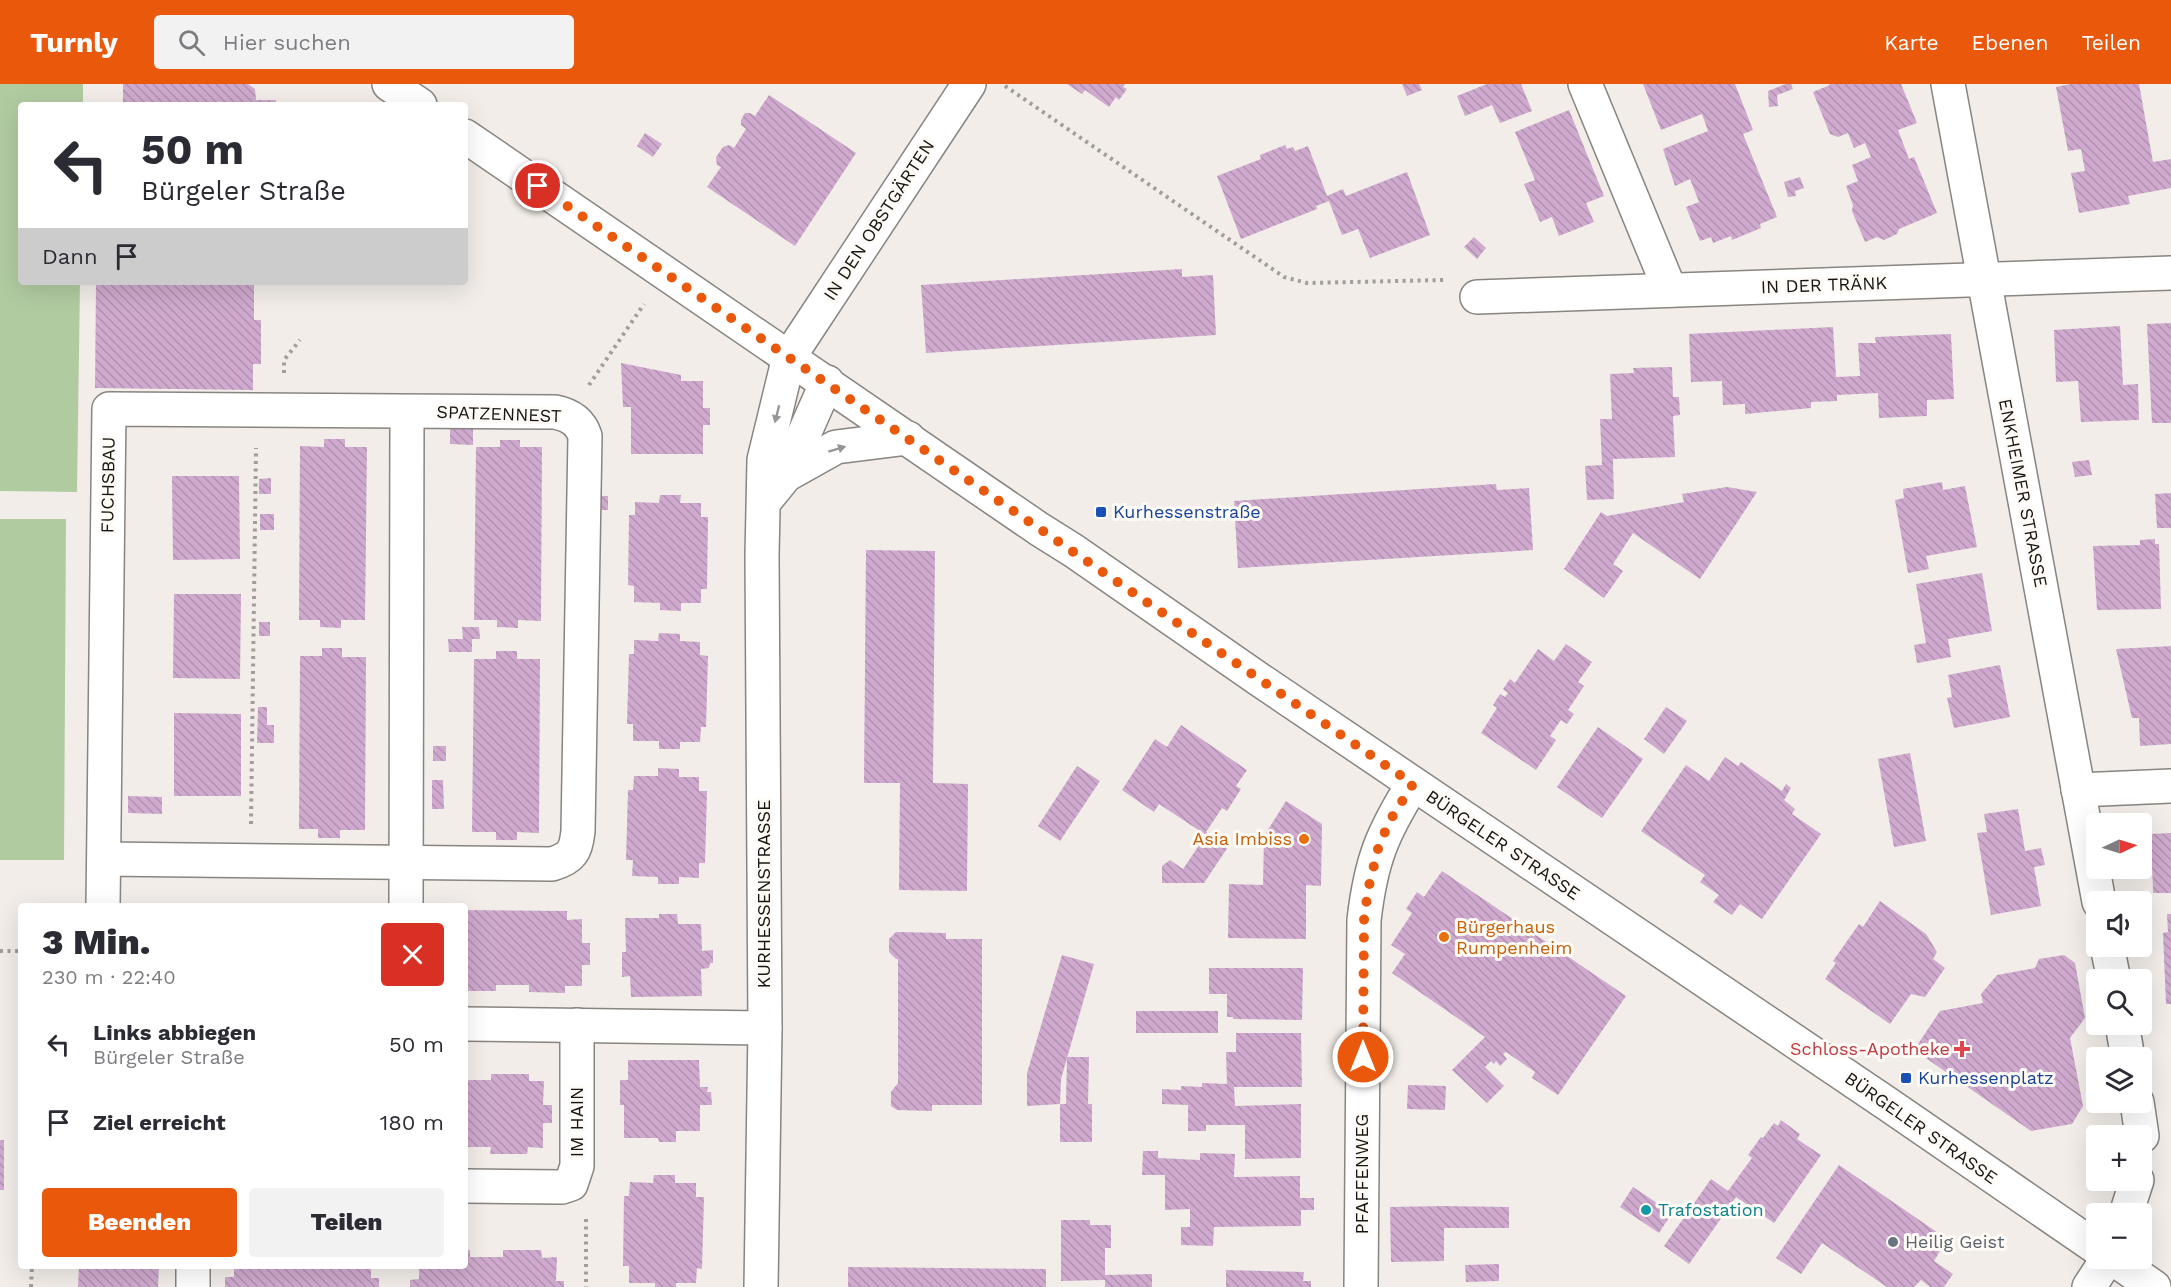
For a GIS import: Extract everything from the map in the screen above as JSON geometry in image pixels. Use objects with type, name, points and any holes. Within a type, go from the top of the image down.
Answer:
[{"type":"street","points":[[389,84],[416,102]]},
{"type":"street","name":"IN DEN OBSTGÄRTEN","points":[[789,357],[969,84]]},
{"type":"street","points":[[1586,84],[1670,291]]},
{"type":"street","name":"ENKHEIMER STRASSE","points":[[1948,84],[2097,891]]},
{"type":"street","name":"BÜRGELER STRASSE","points":[[468,138],[2086,1240]]},
{"type":"street","name":"IN DER TRÄNK","points":[[1477,297],[2171,273]]},
{"type":"street","name":"KURHESSENSTRASSE","points":[[761,1287],[765,1028],[762,579],[764,460],[789,357]]},
{"type":"street","points":[[764,502],[786,475],[827,382]]},
{"type":"street","name":"FUCHSBAU","points":[[103,903],[109,410],[407,412]]},
{"type":"street","points":[[406,903],[407,412]]},
{"type":"street","name":"SPATZENNEST","points":[[406,862],[552,864],[563,861],[577,846],[585,436],[581,425],[568,415],[555,412],[407,412]]},
{"type":"street","points":[[786,475],[836,447],[908,438]]},
{"type":"street","name":"PFAFFENWEG","points":[[1361,1287],[1364,920],[1369,881],[1378,849],[1389,822],[1413,784]]},
{"type":"street","points":[[2078,790],[2171,786]]},
{"type":"street","points":[[104,859],[406,862]]},
{"type":"street","points":[[468,1024],[765,1028]]},
{"type":"street","name":"IM HAIN","points":[[468,1186],[562,1187],[571,1184],[577,1166],[577,1025]]},
{"type":"street","points":[[193,1269],[193,1287]]},
{"type":"street","points":[[2089,1287],[2102,1269]]},
{"type":"street","points":[[2127,1269],[2154,1287]]},
{"type":"path","points":[[1002,84],[1284,278],[1307,283],[1460,280],[1477,297]]},
{"type":"path","points":[[568,415],[665,273]]},
{"type":"path","points":[[251,859],[256,411]]},
{"type":"path","points":[[0,951],[18,951]]},
{"type":"path","points":[[571,1184],[581,1194],[585,1206],[586,1287]]},
{"type":"path","points":[[31,1287],[32,1269]]},
{"type":"green space","points":[[0,84],[83,84],[83,102],[18,102],[18,285],[80,285],[77,492],[0,491]]},
{"type":"green space","points":[[0,519],[66,519],[64,860],[0,860]]},
{"type":"building","points":[[123,84],[248,84],[255,89],[256,100],[276,100],[276,102],[123,102]]},
{"type":"building","points":[[1067,84],[1125,84],[1123,87],[1127,89],[1119,100],[1116,97],[1109,107],[1085,90],[1082,94]]},
{"type":"building","points":[[1402,84],[1419,84],[1422,90],[1407,96]]},
{"type":"building","points":[[1487,84],[1521,84],[1532,111],[1500,123],[1492,105],[1465,116],[1457,96]]},
{"type":"building","points":[[1643,84],[1735,84],[1753,130],[1743,134],[1777,217],[1760,224],[1761,228],[1732,240],[1731,236],[1713,243],[1711,237],[1700,241],[1686,207],[1699,202],[1690,179],[1675,186],[1663,149],[1708,131],[1702,114],[1661,130]]},
{"type":"building","points":[[1791,84],[1793,89],[1777,95],[1778,106],[1769,107],[1768,91]]},
{"type":"building","points":[[1829,84],[1901,84],[1917,123],[1898,130],[1909,159],[1914,157],[1937,213],[1899,229],[1897,234],[1884,240],[1877,237],[1865,242],[1852,211],[1853,205],[1846,186],[1858,181],[1852,165],[1871,157],[1865,143],[1854,148],[1848,133],[1838,137],[1830,134],[1813,92]]},
{"type":"building","points":[[2071,84],[2139,84],[2153,162],[2171,159],[2171,188],[2128,196],[2130,204],[2079,213],[2071,173],[2085,171],[2081,149],[2068,151],[2056,87]]},
{"type":"building","points":[[769,95],[856,153],[795,246],[707,187],[721,167],[717,165],[716,157],[723,147],[729,145],[734,148],[746,129],[741,125],[745,113],[755,116]]},
{"type":"building","points":[[1569,110],[1604,196],[1586,203],[1594,222],[1559,236],[1552,217],[1540,222],[1524,184],[1535,180],[1515,132]]},
{"type":"building","points":[[645,133],[662,144],[653,157],[637,146]]},
{"type":"building","points":[[1285,145],[1287,149],[1293,147],[1295,151],[1308,146],[1327,196],[1343,189],[1346,196],[1407,172],[1430,235],[1370,258],[1358,229],[1342,235],[1329,201],[1316,206],[1317,209],[1241,239],[1217,176],[1261,159],[1260,155]]},
{"type":"building","points":[[1800,177],[1804,188],[1795,191],[1796,196],[1788,197],[1784,182]]},
{"type":"building","points":[[1474,237],[1486,248],[1477,259],[1464,247]]},
{"type":"building","points":[[1182,269],[1182,277],[1213,275],[1216,335],[926,353],[921,285]]},
{"type":"building","points":[[96,285],[254,285],[254,320],[261,320],[261,364],[253,364],[253,390],[95,388]]},
{"type":"building","points":[[2171,323],[2171,423],[2152,423],[2147,324]]},
{"type":"building","points":[[2120,326],[2123,385],[2138,384],[2139,420],[2081,422],[2078,381],[2056,382],[2054,330]]},
{"type":"building","points":[[1833,327],[1836,377],[1860,376],[1858,343],[1876,343],[1875,337],[1951,334],[1954,399],[1927,400],[1927,416],[1879,418],[1878,393],[1837,395],[1837,401],[1811,402],[1811,408],[1745,414],[1745,404],[1723,405],[1722,381],[1691,382],[1689,334]]},
{"type":"building","points":[[621,363],[681,375],[681,381],[703,381],[703,408],[710,408],[710,425],[703,425],[703,454],[631,454],[631,407],[623,407]]},
{"type":"building","points":[[1672,367],[1673,397],[1679,397],[1680,415],[1673,416],[1675,457],[1613,459],[1614,499],[1587,500],[1585,466],[1602,465],[1600,419],[1612,419],[1610,374],[1634,373],[1633,368]]},
{"type":"building","points":[[450,428],[473,428],[473,445],[450,444]]},
{"type":"building","points":[[324,439],[345,439],[345,447],[367,447],[365,620],[341,620],[341,628],[320,627],[320,620],[299,620],[300,446],[324,447]]},
{"type":"building","points":[[500,440],[520,440],[520,447],[542,447],[541,621],[518,620],[518,628],[497,627],[497,620],[474,620],[476,447],[500,447]]},
{"type":"building","points":[[2089,460],[2092,475],[2075,477],[2072,462]]},
{"type":"building","points":[[172,476],[239,476],[240,559],[173,560]]},
{"type":"building","points":[[271,478],[271,494],[259,494],[259,479]]},
{"type":"building","points":[[1942,482],[1943,490],[1965,486],[1977,547],[1926,556],[1929,569],[1908,573],[1895,500],[1904,498],[1903,489]]},
{"type":"building","points":[[1496,484],[1497,490],[1529,488],[1533,550],[1238,568],[1234,501]]},
{"type":"building","points":[[1727,487],[1757,492],[1700,579],[1633,533],[1613,564],[1623,571],[1604,598],[1564,569],[1601,512],[1607,516],[1684,502],[1682,494]]},
{"type":"building","points":[[2171,493],[2171,528],[2157,528],[2155,494]]},
{"type":"building","points":[[660,495],[681,495],[680,503],[701,503],[701,517],[708,517],[707,589],[701,589],[701,603],[681,603],[681,611],[660,610],[660,603],[634,602],[634,586],[628,585],[629,515],[635,515],[635,502],[659,503]]},
{"type":"building","points":[[596,496],[608,496],[608,510],[596,510]]},
{"type":"building","points":[[260,514],[274,514],[274,530],[260,530]]},
{"type":"building","points":[[2155,539],[2155,544],[2159,544],[2161,609],[2097,610],[2093,546],[2140,545],[2140,540]]},
{"type":"building","points":[[866,550],[935,551],[933,783],[968,784],[967,891],[899,890],[900,783],[864,783]]},
{"type":"building","points":[[1982,573],[1992,631],[1948,639],[1951,657],[1917,663],[1914,645],[1926,643],[1916,584]]},
{"type":"building","points":[[174,594],[241,594],[240,679],[173,678]]},
{"type":"building","points":[[259,622],[270,622],[270,636],[259,636]]},
{"type":"building","points":[[462,627],[479,627],[480,639],[472,639],[472,652],[449,652],[448,639],[463,639]]},
{"type":"building","points":[[659,633],[680,634],[680,641],[700,642],[700,655],[708,656],[706,727],[701,727],[700,742],[680,742],[680,749],[659,749],[659,741],[633,741],[633,724],[627,724],[629,654],[634,654],[634,640],[658,641]]},
{"type":"building","points":[[1566,644],[1592,662],[1578,682],[1584,686],[1568,710],[1574,714],[1567,724],[1561,720],[1550,736],[1556,740],[1536,770],[1481,733],[1497,708],[1493,705],[1500,694],[1505,697],[1508,693],[1503,689],[1510,679],[1515,683],[1538,649],[1554,661]]},
{"type":"building","points":[[2171,646],[2171,744],[2140,746],[2139,718],[2132,718],[2116,649]]},
{"type":"building","points":[[322,648],[342,648],[342,657],[366,657],[365,830],[340,830],[340,838],[318,838],[318,829],[299,829],[300,656],[322,656]]},
{"type":"building","points":[[496,651],[517,651],[517,659],[540,659],[539,833],[517,832],[517,840],[496,840],[496,832],[472,832],[474,659],[496,659]]},
{"type":"building","points":[[2000,665],[2010,717],[1954,728],[1947,698],[1952,697],[1948,675]]},
{"type":"building","points":[[258,707],[267,707],[267,725],[274,725],[274,743],[257,743]]},
{"type":"building","points":[[1666,707],[1687,721],[1664,754],[1644,739]]},
{"type":"building","points":[[174,713],[241,714],[241,796],[174,796]]},
{"type":"building","points":[[1181,725],[1247,770],[1236,786],[1241,789],[1227,811],[1222,808],[1206,832],[1228,847],[1204,883],[1162,883],[1162,866],[1170,860],[1183,869],[1206,835],[1159,804],[1154,812],[1122,790],[1155,739],[1167,747]]},
{"type":"building","points":[[1598,727],[1643,759],[1602,818],[1557,787]]},
{"type":"building","points":[[433,746],[446,746],[446,761],[433,761]]},
{"type":"building","points":[[1910,753],[1926,841],[1894,847],[1878,759]]},
{"type":"building","points":[[1725,757],[1738,766],[1741,762],[1782,791],[1786,784],[1791,788],[1784,800],[1795,809],[1792,814],[1821,834],[1762,919],[1740,904],[1732,915],[1713,902],[1719,895],[1700,882],[1705,875],[1641,831],[1686,765],[1709,781]]},
{"type":"building","points":[[1077,766],[1100,781],[1060,841],[1038,826]]},
{"type":"building","points":[[658,768],[679,769],[679,777],[699,777],[699,791],[707,791],[705,863],[699,863],[699,878],[679,877],[679,884],[658,884],[658,877],[632,876],[633,860],[626,860],[628,790],[633,790],[634,776],[658,776]]},
{"type":"building","points":[[432,780],[443,780],[444,809],[432,809]]},
{"type":"building","points":[[128,796],[162,797],[162,814],[128,813]]},
{"type":"building","points":[[1286,801],[1322,824],[1321,886],[1306,885],[1306,939],[1228,938],[1229,884],[1263,885],[1264,836]]},
{"type":"building","points":[[2018,809],[2025,851],[2041,848],[2045,865],[2034,867],[2041,906],[1991,915],[1977,833],[1987,832],[1984,814]]},
{"type":"building","points":[[2171,833],[2171,893],[2153,893],[2152,834]]},
{"type":"building","points":[[1442,871],[1626,996],[1558,1095],[1532,1078],[1535,1072],[1506,1052],[1503,1054],[1507,1059],[1500,1066],[1496,1061],[1494,1064],[1491,1061],[1485,1067],[1504,1086],[1487,1103],[1452,1070],[1485,1037],[1392,973],[1405,954],[1391,945],[1412,913],[1406,909],[1417,892],[1424,897]]},
{"type":"building","points":[[1880,901],[1926,934],[1937,952],[1933,959],[1945,968],[1925,997],[1911,994],[1890,1024],[1825,979],[1836,963],[1833,961],[1859,924],[1863,927]]},
{"type":"building","points":[[468,910],[567,911],[567,920],[582,919],[582,943],[590,943],[590,965],[582,965],[582,986],[565,986],[565,993],[529,992],[529,985],[496,985],[496,991],[468,991]]},
{"type":"building","points":[[659,914],[677,914],[678,924],[701,924],[702,951],[713,950],[713,963],[710,963],[709,968],[701,969],[702,996],[631,997],[630,976],[622,977],[622,952],[626,952],[625,918],[659,918]]},
{"type":"building","points":[[2167,914],[2171,914],[2171,1004],[2166,1004],[2163,933],[2168,932]]},
{"type":"building","points":[[896,932],[946,933],[946,939],[982,939],[982,1105],[932,1105],[932,1111],[897,1110],[891,1106],[891,1092],[898,1083],[898,959],[889,952],[889,939]]},
{"type":"building","points":[[1062,955],[1094,964],[1061,1079],[1060,1104],[1027,1106],[1027,1073]]},
{"type":"building","points":[[2064,955],[2075,963],[2085,1018],[2070,1038],[2083,1106],[2072,1124],[2031,1131],[1920,1054],[1918,1044],[1940,1011],[1983,1003],[1981,994],[1997,975],[2035,968],[2039,959]]},
{"type":"building","points":[[1209,968],[1303,968],[1302,1020],[1227,1017],[1227,994],[1209,994]]},
{"type":"building","points":[[1136,1011],[1218,1011],[1218,1033],[1136,1033]]},
{"type":"building","points":[[1236,1033],[1301,1033],[1302,1087],[1234,1087],[1235,1106],[1301,1104],[1301,1158],[1245,1159],[1245,1125],[1206,1125],[1206,1131],[1188,1131],[1188,1105],[1162,1104],[1162,1089],[1181,1090],[1181,1086],[1202,1087],[1202,1083],[1227,1084],[1226,1052],[1236,1052]]},
{"type":"building","points":[[1067,1057],[1089,1057],[1088,1104],[1092,1104],[1092,1142],[1060,1142],[1060,1104],[1066,1104]]},
{"type":"building","points":[[628,1060],[699,1060],[700,1087],[708,1087],[707,1092],[711,1092],[712,1105],[700,1105],[700,1131],[676,1131],[676,1142],[659,1142],[658,1138],[624,1138],[624,1105],[620,1105],[620,1080],[628,1080]]},
{"type":"building","points":[[491,1074],[529,1074],[529,1081],[544,1081],[543,1105],[552,1105],[552,1123],[543,1123],[543,1148],[528,1147],[527,1154],[490,1154],[491,1147],[468,1147],[468,1080],[491,1080]]},
{"type":"building","points":[[1408,1085],[1446,1086],[1445,1110],[1407,1109]]},
{"type":"building","points":[[1781,1120],[1800,1134],[1797,1139],[1821,1155],[1774,1223],[1736,1197],[1689,1264],[1664,1246],[1711,1179],[1728,1191],[1752,1158],[1748,1155],[1761,1137],[1763,1138],[1774,1123],[1778,1126]]},
{"type":"building","points":[[0,1140],[4,1140],[4,1190],[0,1190]]},
{"type":"building","points":[[1143,1151],[1158,1151],[1158,1158],[1200,1160],[1200,1153],[1235,1154],[1234,1177],[1300,1176],[1300,1198],[1314,1198],[1314,1210],[1301,1210],[1301,1226],[1214,1227],[1213,1246],[1181,1245],[1181,1227],[1190,1227],[1190,1209],[1165,1210],[1165,1175],[1142,1175]]},
{"type":"building","points":[[1839,1165],[1947,1239],[1934,1261],[1953,1274],[1944,1287],[1930,1287],[1921,1280],[1914,1287],[1887,1287],[1822,1243],[1801,1274],[1776,1258]]},
{"type":"building","points":[[654,1175],[675,1175],[675,1183],[696,1183],[696,1197],[704,1197],[702,1269],[697,1268],[696,1283],[676,1283],[676,1287],[655,1287],[655,1283],[629,1283],[629,1266],[623,1266],[624,1196],[629,1196],[630,1182],[653,1183]]},
{"type":"building","name":"Trafostation","points":[[1633,1187],[1672,1213],[1659,1233],[1620,1207]]},
{"type":"building","points":[[1390,1207],[1509,1207],[1509,1228],[1444,1228],[1444,1261],[1391,1262]]},
{"type":"building","points":[[1061,1220],[1090,1220],[1090,1225],[1111,1225],[1111,1248],[1105,1248],[1105,1275],[1152,1274],[1152,1287],[1105,1287],[1105,1280],[1061,1281]]},
{"type":"building","points":[[468,1250],[470,1250],[470,1257],[503,1257],[503,1250],[541,1250],[542,1258],[557,1257],[556,1281],[564,1281],[564,1287],[410,1287],[410,1280],[419,1279],[419,1269],[468,1269]]},
{"type":"building","points":[[1499,1264],[1499,1281],[1466,1282],[1465,1265]]},
{"type":"building","points":[[848,1267],[1046,1269],[1046,1287],[848,1287]]},
{"type":"building","points":[[79,1269],[159,1269],[158,1287],[78,1287]]},
{"type":"building","points":[[234,1269],[371,1269],[371,1278],[379,1278],[379,1287],[225,1287],[225,1277],[234,1277]]},
{"type":"building","points":[[1226,1270],[1304,1272],[1303,1281],[1311,1281],[1311,1287],[1226,1287]]},
{"type":"place","name":"Kurhessenstraße","points":[[1101,512]]},
{"type":"place","name":"Asia Imbiss","points":[[1304,839]]},
{"type":"place","name":"Bürgerhaus Rumpenheim","points":[[1444,937]]},
{"type":"place","name":"Schloss-Apotheke","points":[[1962,1049]]},
{"type":"place","name":"Kurhessenplatz","points":[[1906,1078]]},
{"type":"place","name":"Trafostation","points":[[1646,1210]]},
{"type":"place","name":"Heilig Geist","points":[[1893,1242]]},
{"type":"route","points":[[538,186],[1413,784],[1389,822],[1371,872],[1364,920],[1363,1057]]}]
